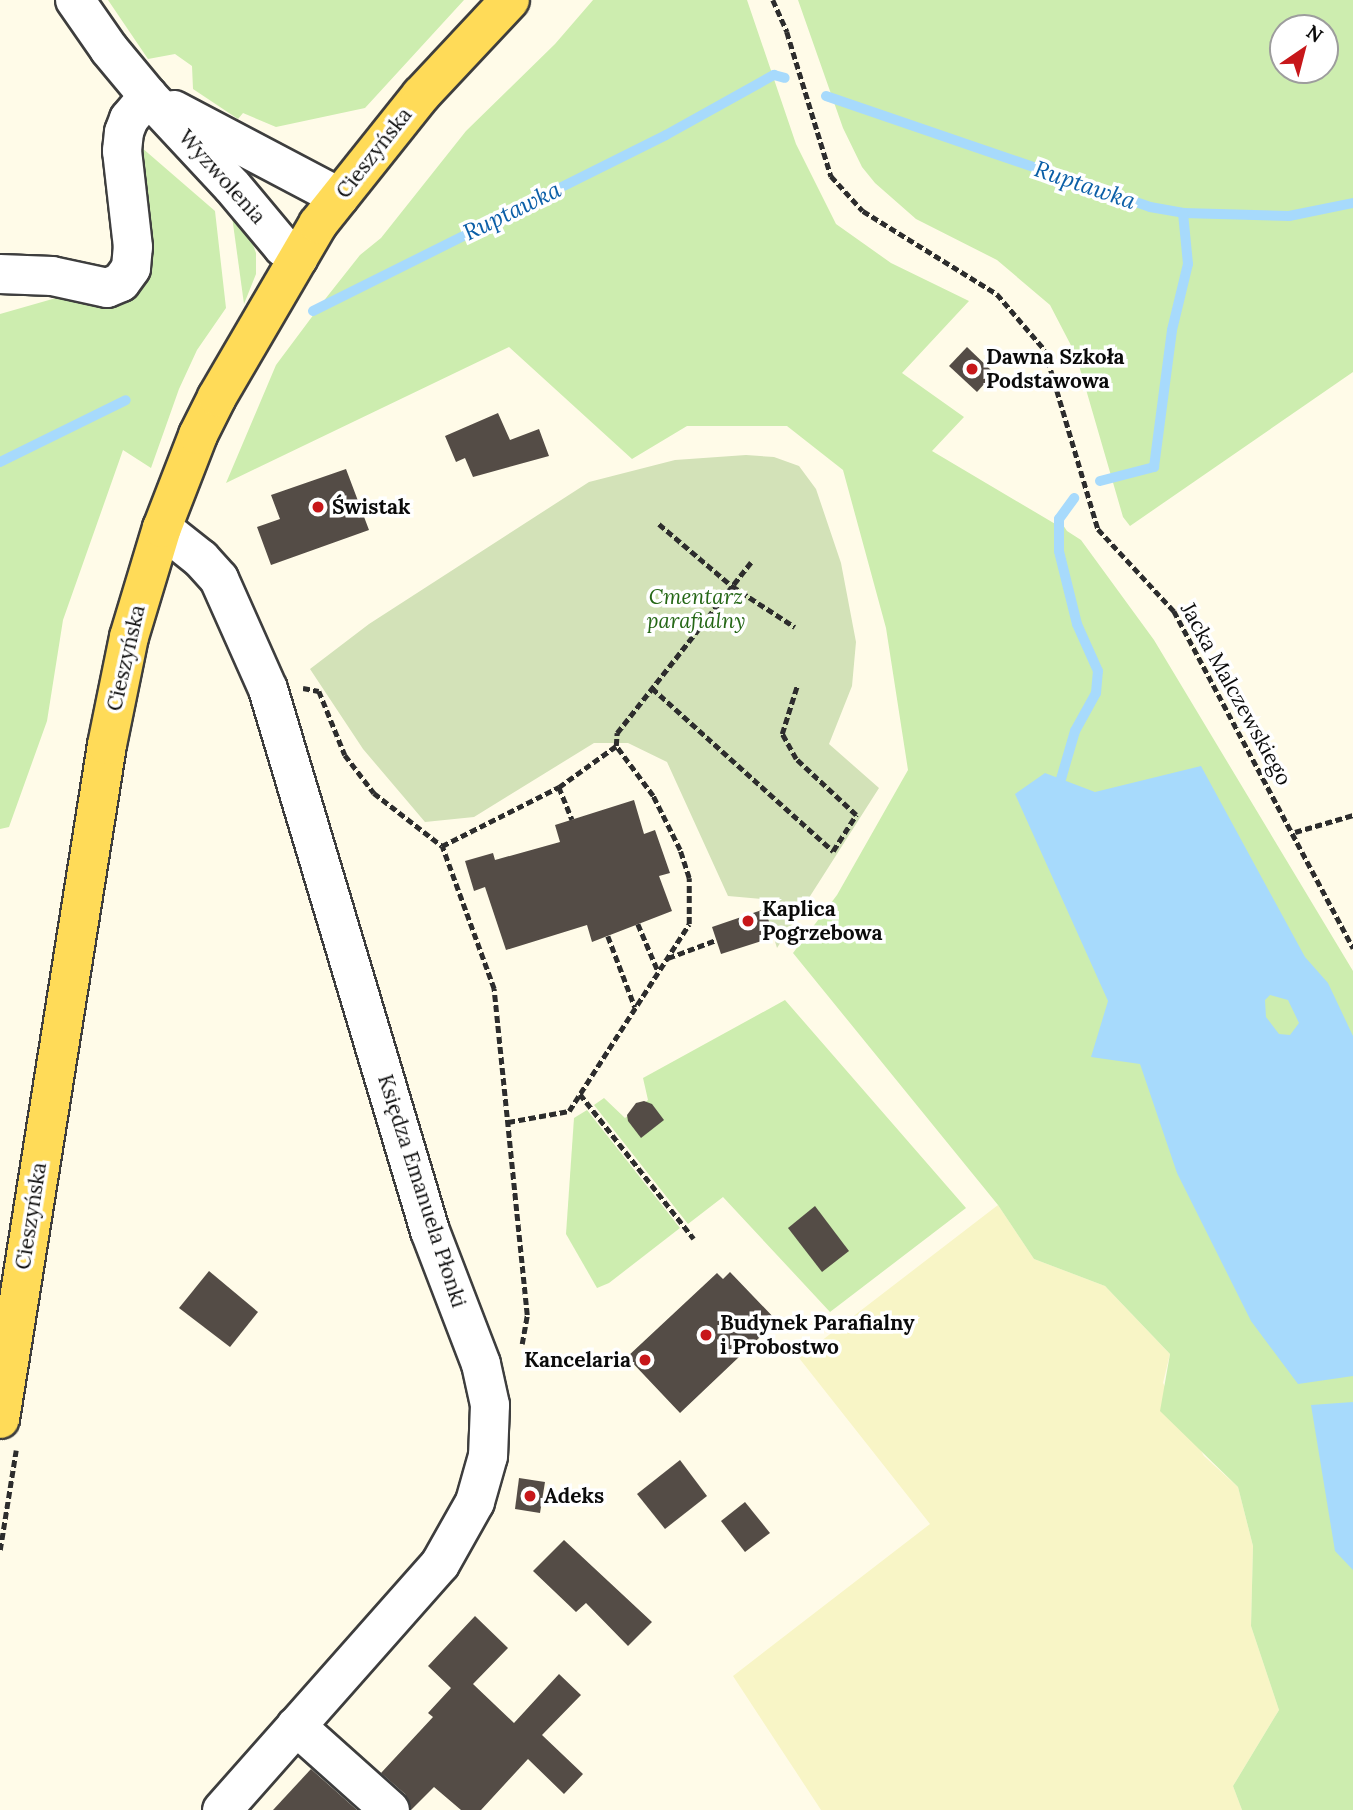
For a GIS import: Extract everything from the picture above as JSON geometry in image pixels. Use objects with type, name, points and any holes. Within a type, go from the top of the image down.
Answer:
[{"type":"main road","name":"Cieszyńska","points":[[0,1419],[107,744],[129,637],[162,528],[198,435],[217,397],[298,258],[339,197],[421,95],[510,0]]},
{"type":"street","name":"Wyzwolenia","points":[[75,0],[109,49],[148,96],[232,186],[283,247],[298,258]]},
{"type":"street","name":"Wyzwolenia","points":[[148,96],[339,197]]},
{"type":"street","points":[[0,274],[52,276],[107,288],[121,282],[131,268],[132,247],[122,151],[124,132],[128,119],[148,96]]},
{"type":"street","name":"Księdza Emanuela Płonki","points":[[162,528],[201,559],[219,579],[268,689],[430,1231],[481,1364],[490,1405],[488,1456],[475,1502],[440,1564],[222,1810]]},
{"type":"street","points":[[296,1726],[390,1810]]},
{"type":"path","name":"Jacka Malczewskiego","points":[[773,0],[787,32],[831,176],[863,211],[997,294],[1045,350],[1098,529],[1174,611],[1295,832],[1353,948]]},
{"type":"path","points":[[659,524],[732,586],[795,627]]},
{"type":"path","points":[[508,1122],[569,1111],[689,924],[689,878],[680,850],[653,796],[616,746],[617,733],[751,562]]},
{"type":"path","points":[[268,689],[290,686],[319,691],[345,755],[374,793],[442,846],[494,989],[527,1315],[522,1344]]},
{"type":"path","points":[[652,688],[833,851],[856,815],[796,759],[782,734],[797,686]]},
{"type":"path","points":[[442,846],[559,787],[616,746]]},
{"type":"path","points":[[559,787],[572,820]]},
{"type":"path","points":[[1295,832],[1353,815]]},
{"type":"path","points":[[638,924],[658,972]]},
{"type":"path","points":[[608,936],[635,1007]]},
{"type":"path","points":[[667,959],[716,940]]},
{"type":"path","points":[[580,1094],[694,1239]]},
{"type":"shaded area","points":[[998,1205],[1034,1259],[1105,1286],[1170,1354],[1163,1383],[1204,1456],[1238,1487],[1253,1546],[1251,1626],[1279,1710],[1233,1786],[1242,1810],[821,1810],[733,1676],[930,1524],[799,1358]]},
{"type":"green space","points":[[108,0],[464,0],[365,108],[276,127],[243,113],[238,119],[193,89],[192,66],[175,54],[148,59]]},
{"type":"green space","points":[[593,0],[747,0],[796,144],[836,224],[891,263],[969,301],[902,373],[964,417],[932,451],[1057,525],[1059,519],[1067,531],[1081,540],[1154,640],[1353,971],[1353,1810],[1242,1810],[1233,1786],[1279,1710],[1251,1626],[1253,1546],[1238,1487],[1160,1411],[1170,1354],[1105,1286],[1034,1259],[998,1205],[793,953],[837,895],[908,770],[886,628],[843,470],[787,426],[687,426],[632,459],[509,347],[226,483],[276,365],[326,298],[360,255],[381,238],[466,131],[555,44]]},
{"type":"green space","points":[[798,0],[1353,0],[1353,372],[1130,526],[1123,517],[1076,355],[1050,305],[997,260],[916,219],[875,183],[862,167],[843,128]]},
{"type":"green space","points":[[141,147],[215,211],[226,308],[197,350],[179,389],[151,468],[123,450],[63,620],[47,721],[9,827],[0,829],[0,314],[56,298],[58,286],[112,303],[127,303],[137,289]]},
{"type":"green space","points":[[231,209],[245,223],[256,253],[256,274],[244,304]]},
{"type":"green space","name":"Cmentarz parafialny","points":[[746,455],[774,457],[799,466],[816,489],[841,563],[856,642],[852,686],[829,744],[879,788],[777,948],[762,899],[728,896],[667,762],[628,743],[594,743],[474,817],[425,822],[363,749],[310,669],[369,624],[589,482],[675,460]]},
{"type":"green space","points":[[785,1000],[966,1208],[830,1312],[723,1197],[688,1224],[594,1105],[604,1098],[625,1118],[648,1100],[643,1078]]},
{"type":"green space","points":[[587,1110],[680,1228],[609,1283],[597,1288],[566,1234],[574,1118]]},
{"type":"water","points":[[1201,766],[1305,957],[1328,983],[1353,1036],[1353,1376],[1298,1384],[1251,1321],[1177,1173],[1140,1064],[1091,1057],[1108,1001],[1015,794],[1045,773],[1095,792]],"holes":[[[1270,995],[1288,1000],[1299,1023],[1290,1035],[1279,1034],[1266,1017],[1265,1000]]]},
{"type":"water","points":[[1353,1402],[1353,1570],[1335,1551],[1311,1405]]},
{"type":"building","name":"Dawna Szkoła Podstawowa","points":[[967,347],[994,373],[977,392],[949,366]]},
{"type":"building","points":[[498,413],[510,440],[539,429],[549,456],[473,477],[465,458],[456,462],[445,436]]},
{"type":"building","name":"Świstak","points":[[346,469],[369,530],[271,565],[257,527],[280,519],[271,495]]},
{"type":"building","points":[[634,800],[644,834],[655,830],[670,873],[659,876],[672,911],[592,942],[587,925],[506,950],[485,887],[474,891],[465,861],[493,853],[495,860],[560,842],[555,825]]},
{"type":"building","name":"Kaplica Pogrzebowa","points":[[765,909],[774,937],[721,954],[712,927]]},
{"type":"building","points":[[644,1101],[652,1104],[664,1120],[641,1138],[628,1121],[627,1115],[636,1103]]},
{"type":"building","points":[[815,1206],[849,1251],[822,1272],[788,1228]]},
{"type":"building","points":[[209,1271],[258,1312],[230,1347],[179,1308]]},
{"type":"building","name":"Budynek Parafialny i Probostwo","points":[[730,1272],[777,1321],[680,1413],[627,1357],[717,1273],[723,1279]]},
{"type":"building","points":[[680,1460],[707,1496],[665,1529],[637,1494]]},
{"type":"building","name":"Adeks","points":[[519,1478],[545,1482],[540,1513],[515,1509]]},
{"type":"building","points":[[745,1502],[770,1533],[745,1552],[721,1521]]},
{"type":"building","points":[[564,1540],[652,1622],[628,1646],[586,1603],[576,1612],[533,1571]]},
{"type":"building","points":[[475,1616],[508,1648],[473,1684],[514,1723],[559,1674],[581,1695],[542,1735],[583,1774],[564,1794],[528,1759],[481,1810],[461,1810],[434,1787],[411,1810],[405,1794],[381,1773],[433,1717],[428,1713],[451,1688],[428,1666]]},
{"type":"building","points":[[311,1769],[357,1810],[273,1810]]},
{"type":"waterway","name":"Ruptawka","points":[[313,311],[666,135],[774,75],[785,78]]},
{"type":"waterway","name":"Ruptawka","points":[[826,96],[1150,207],[1183,213],[1289,216],[1353,203]]},
{"type":"waterway","points":[[1100,481],[1154,467],[1172,330],[1188,264],[1183,213]]},
{"type":"waterway","name":"Ruptawka","points":[[0,462],[126,400]]},
{"type":"waterway","points":[[1061,779],[1075,731],[1096,693],[1098,671],[1077,624],[1059,551],[1059,519],[1074,498]]},
{"type":"place","name":"Dawna Szkoła Podstawowa","points":[[972,369]]},
{"type":"place","name":"Świstak","points":[[318,507]]},
{"type":"place","name":"Kaplica Pogrzebowa","points":[[748,921]]},
{"type":"place","name":"Budynek Parafialny i Probostwo","points":[[706,1335]]},
{"type":"place","name":"Kancelaria","points":[[645,1360]]},
{"type":"place","name":"Adeks","points":[[530,1496]]}]
